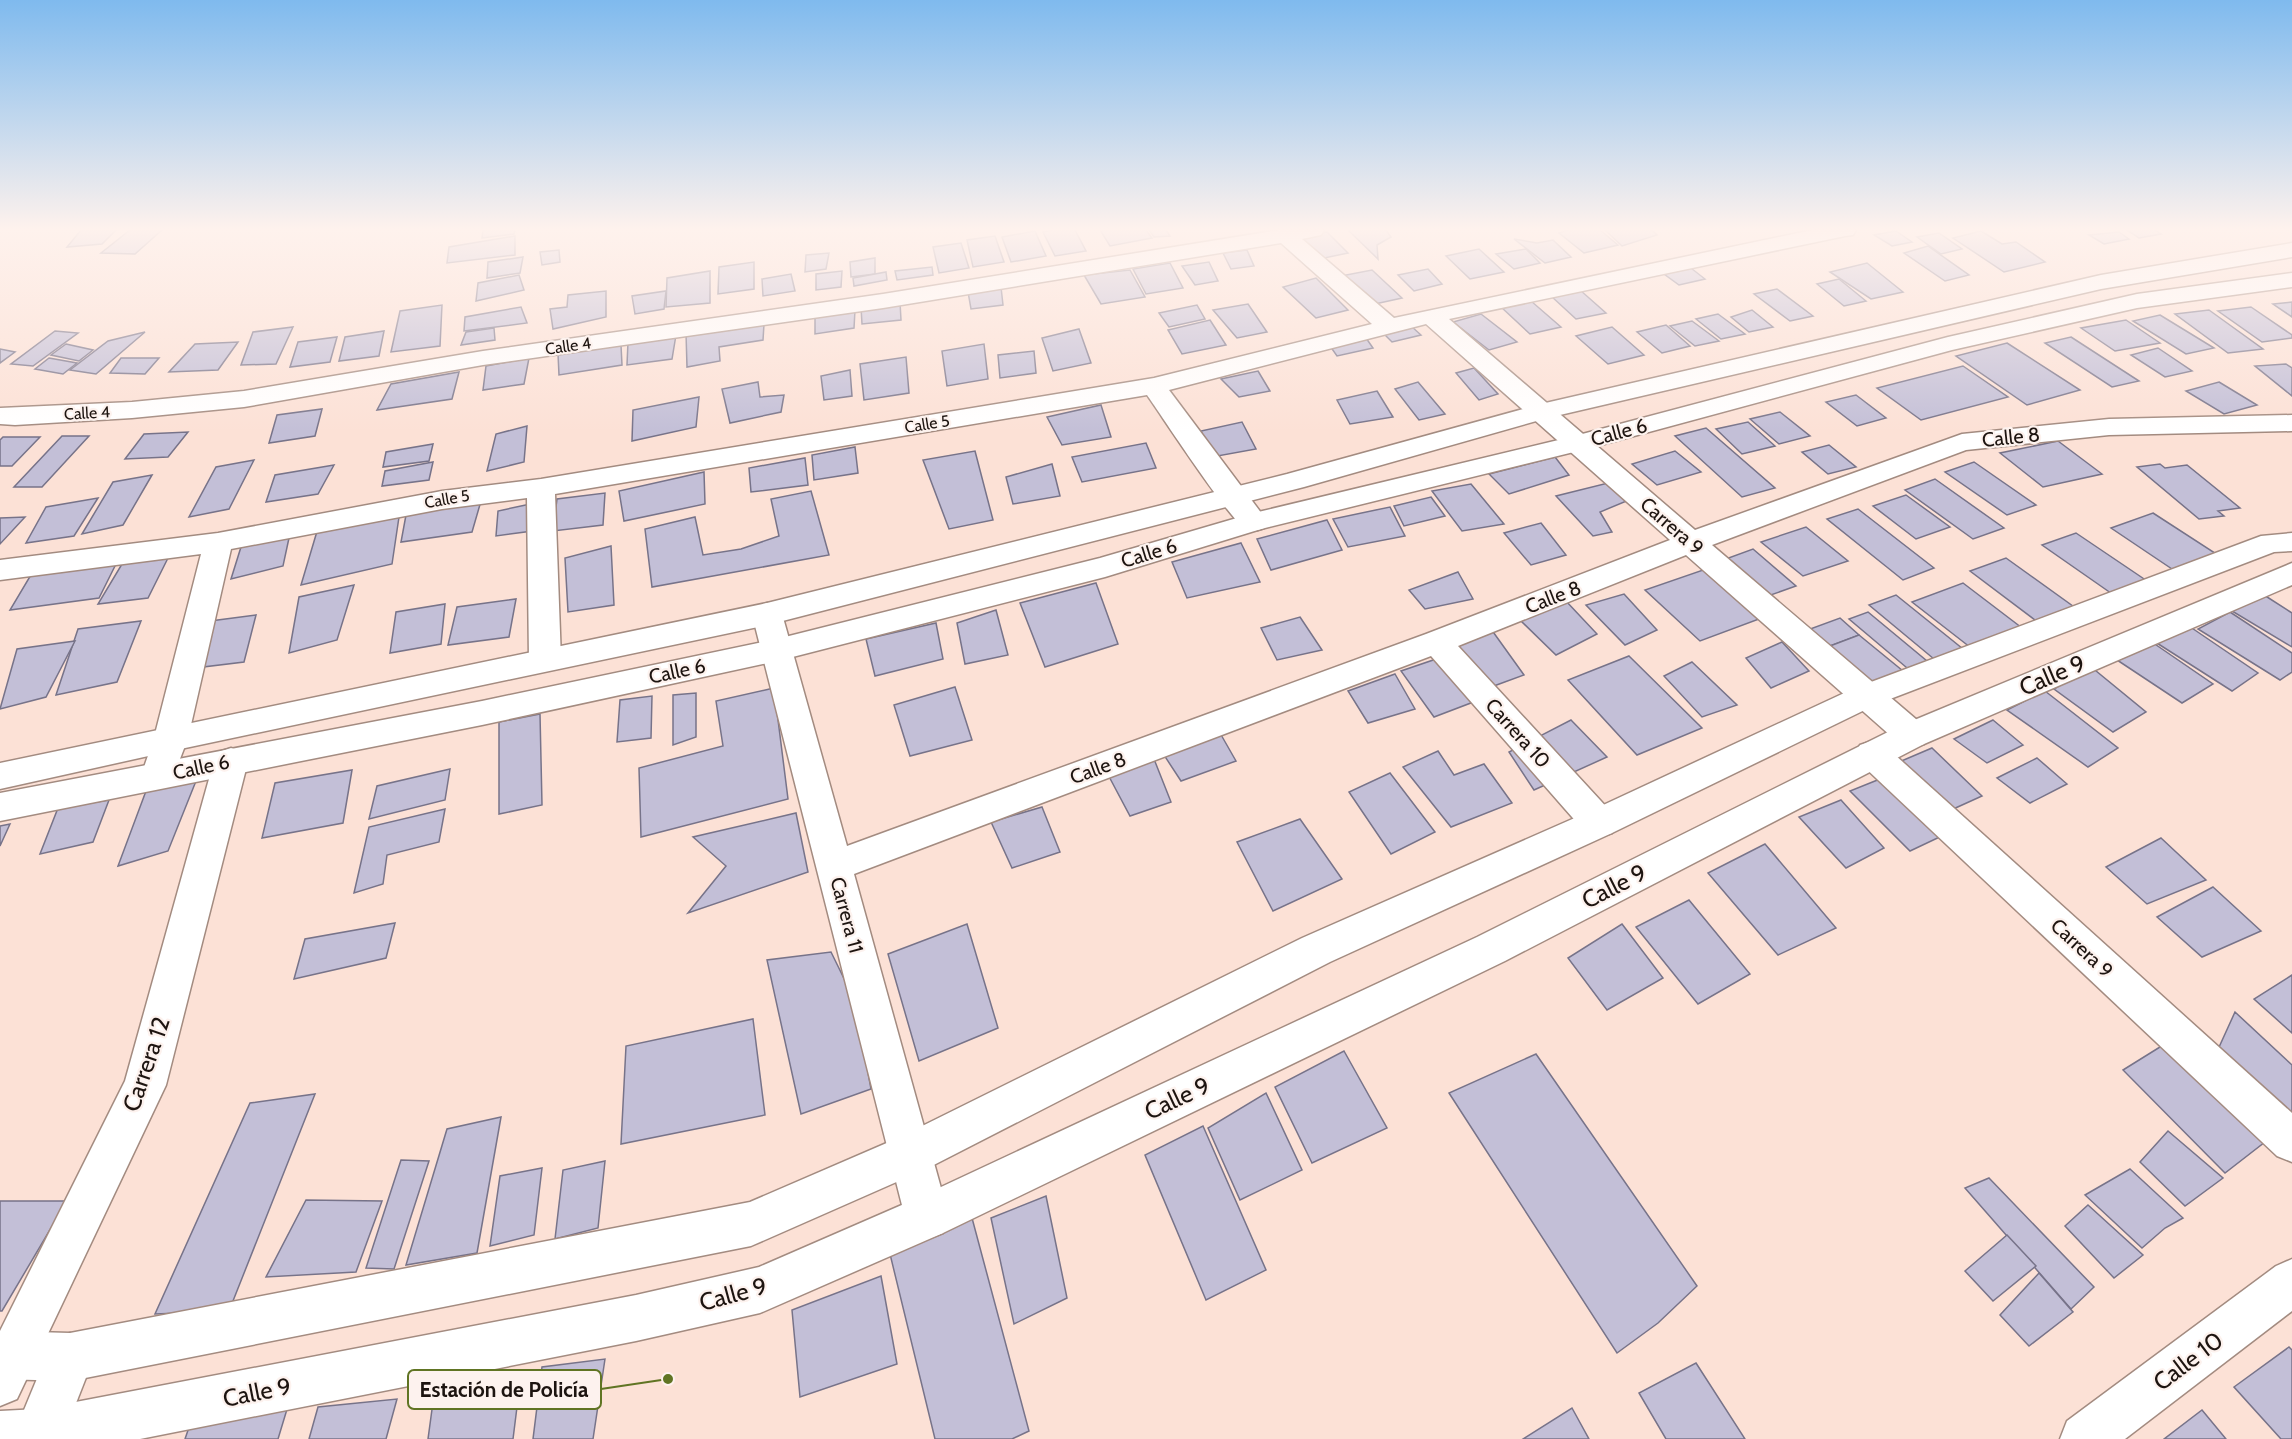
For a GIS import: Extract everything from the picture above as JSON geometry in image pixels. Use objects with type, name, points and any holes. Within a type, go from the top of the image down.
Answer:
[{"type":"street","name":"Calle 4","points":[[0,416],[132,410],[244,399],[483,358],[904,297]]},
{"type":"street","points":[[1356,297],[1389,326]]},
{"type":"street","name":"Calle 5","points":[[0,570],[218,542],[451,498],[541,488],[1154,386],[1389,326],[1522,297]]},
{"type":"street","name":"Calle 6","points":[[0,776],[171,738],[767,614],[1233,497],[1541,412],[2036,297]]},
{"type":"street","name":"Calle 6","points":[[0,807],[482,712],[777,650],[1105,567],[1254,522],[1577,443],[1948,344],[2126,303],[2168,297]]},
{"type":"street","name":"Carrera 9","points":[[1431,316],[1912,735]]},
{"type":"street","points":[[1154,386],[1233,497],[1254,522]]},
{"type":"street","name":"Calle 8","points":[[834,866],[1437,642],[1691,542],[1962,442],[2109,427],[2292,423]]},
{"type":"street","points":[[541,488],[545,660]]},
{"type":"street","points":[[158,776],[171,738],[218,542]]},
{"type":"street","points":[[4,1365],[70,1357],[751,1224],[911,1154],[1316,950],[1599,823],[1866,696],[2271,543],[2292,542]]},
{"type":"street","name":"Calle 9","points":[[25,1436],[625,1320],[760,1290],[927,1217],[1491,949],[1912,735],[2292,573]]},
{"type":"street","name":"Carrera 11","points":[[767,614],[927,1217]]},
{"type":"street","name":"Carrera 10","points":[[1437,642],[1599,823]]},
{"type":"street","name":"Carrera 9","points":[[1872,754],[2292,1141]]},
{"type":"street","name":"Carrera 12","points":[[4,1365],[145,1085],[231,761]]},
{"type":"street","name":"Calle 10","points":[[2085,1439],[2292,1282]]},
{"type":"street","points":[[25,1436],[70,1357]]},
{"type":"building","points":[[476,297],[493,297],[476,301]]},
{"type":"building","points":[[568,297],[606,297],[606,317],[553,329],[550,309],[567,307]]},
{"type":"building","points":[[632,297],[665,297],[664,309],[635,314]]},
{"type":"building","points":[[666,297],[710,297],[710,303],[666,307]]},
{"type":"building","points":[[969,297],[1002,297],[1003,305],[971,309]]},
{"type":"building","points":[[1097,297],[1144,297],[1101,304]]},
{"type":"building","points":[[1294,297],[1335,297],[1348,310],[1316,318]]},
{"type":"building","points":[[1359,297],[1402,298],[1366,306]]},
{"type":"building","points":[[1552,297],[1588,297],[1606,313],[1576,319]]},
{"type":"building","points":[[1758,297],[1788,297],[1813,316],[1790,321]]},
{"type":"building","points":[[1833,297],[1861,297],[1866,301],[1844,306]]},
{"type":"building","points":[[1531,301],[1561,327],[1530,334],[1501,307]]},
{"type":"building","points":[[900,302],[901,320],[862,324],[861,307]]},
{"type":"building","points":[[2292,302],[2292,317],[2273,304]]},
{"type":"building","points":[[1248,304],[1267,332],[1237,338],[1213,310]]},
{"type":"building","points":[[442,305],[440,346],[391,352],[400,311]]},
{"type":"building","points":[[1197,305],[1205,319],[1169,327],[1159,313]]},
{"type":"building","points":[[521,307],[527,323],[464,331],[465,317]]},
{"type":"building","points":[[2251,307],[2292,335],[2292,338],[2262,342],[2218,311]]},
{"type":"building","points":[[855,310],[854,328],[815,334],[815,316]]},
{"type":"building","points":[[1752,310],[1773,327],[1749,332],[1731,317]]},
{"type":"building","points":[[2209,310],[2263,349],[2228,353],[2175,314]]},
{"type":"building","points":[[1481,314],[1517,342],[1489,350],[1453,322]]},
{"type":"building","points":[[1718,314],[1745,334],[1721,339],[1696,319]]},
{"type":"building","points":[[2160,315],[2214,348],[2186,354],[2133,321]]},
{"type":"building","points":[[1210,320],[1226,345],[1182,354],[1168,330]]},
{"type":"building","points":[[2126,320],[2160,343],[2115,351],[2081,328]]},
{"type":"building","points":[[1692,321],[1719,341],[1695,346],[1670,326]]},
{"type":"building","points":[[764,324],[763,340],[719,347],[720,361],[687,367],[686,333]]},
{"type":"building","points":[[1666,325],[1690,346],[1662,353],[1637,332]]},
{"type":"building","points":[[1411,326],[1421,335],[1392,342],[1383,333]]},
{"type":"building","points":[[293,327],[276,364],[241,365],[253,332]]},
{"type":"building","points":[[1612,327],[1644,355],[1608,364],[1576,336]]},
{"type":"building","points":[[494,328],[495,340],[461,345],[466,332]]},
{"type":"building","points":[[1079,329],[1091,363],[1053,371],[1042,338]]},
{"type":"building","points":[[55,331],[78,333],[33,366],[11,364]]},
{"type":"building","points":[[384,331],[379,356],[339,361],[345,337]]},
{"type":"building","points":[[145,332],[96,374],[70,370],[108,341]]},
{"type":"building","points":[[676,335],[672,359],[627,365],[628,342]]},
{"type":"building","points":[[337,337],[330,362],[290,367],[298,342]]},
{"type":"building","points":[[2071,337],[2139,381],[2112,387],[2045,343]]},
{"type":"building","points":[[1366,338],[1373,348],[1337,356],[1330,346]]},
{"type":"building","points":[[238,342],[218,370],[169,372],[195,344]]},
{"type":"building","points":[[2007,343],[2080,390],[2027,405],[1956,356]]},
{"type":"building","points":[[66,344],[93,350],[79,361],[51,355]]},
{"type":"building","points":[[984,344],[988,379],[947,386],[942,351]]},
{"type":"building","points":[[621,345],[622,365],[559,375],[558,354]]},
{"type":"building","points":[[2158,348],[2192,371],[2165,377],[2131,355]]},
{"type":"building","points":[[0,349],[15,352],[0,363]]},
{"type":"building","points":[[1034,351],[1036,373],[1000,378],[998,355]]},
{"type":"building","points":[[906,357],[909,393],[864,400],[860,364]]},
{"type":"building","points":[[49,358],[77,363],[63,374],[35,369]]},
{"type":"building","points":[[121,358],[159,358],[145,374],[110,373]]},
{"type":"building","points":[[529,358],[524,384],[483,390],[486,366]]},
{"type":"building","points":[[2286,364],[2292,368],[2292,396],[2255,366]]},
{"type":"building","points":[[1963,366],[2008,397],[1921,420],[1877,388]]},
{"type":"building","points":[[1474,368],[1498,394],[1479,400],[1456,373]]},
{"type":"building","points":[[850,370],[852,396],[824,400],[821,376]]},
{"type":"building","points":[[1258,371],[1270,391],[1239,397],[1221,379]]},
{"type":"building","points":[[459,372],[452,399],[377,410],[391,384]]},
{"type":"building","points":[[758,382],[760,397],[784,395],[781,412],[730,423],[722,389]]},
{"type":"building","points":[[1418,382],[1445,414],[1419,420],[1395,389]]},
{"type":"building","points":[[2219,382],[2257,405],[2224,414],[2186,391]]},
{"type":"building","points":[[1377,391],[1393,417],[1350,424],[1337,400]]},
{"type":"building","points":[[1856,395],[1886,418],[1857,426],[1826,402]]},
{"type":"building","points":[[699,397],[696,427],[632,441],[633,410]]},
{"type":"building","points":[[1101,405],[1111,437],[1062,445],[1047,417]]},
{"type":"building","points":[[322,409],[315,436],[269,443],[277,415]]},
{"type":"building","points":[[1780,412],[1810,436],[1779,444],[1750,419]]},
{"type":"building","points":[[1242,422],[1256,449],[1212,457],[1201,431]]},
{"type":"building","points":[[1748,422],[1775,446],[1742,454],[1716,429]]},
{"type":"building","points":[[527,426],[524,462],[487,471],[496,434]]},
{"type":"building","points":[[1706,428],[1775,488],[1742,497],[1675,436]]},
{"type":"building","points":[[188,432],[168,457],[125,459],[144,434]]},
{"type":"building","points":[[62,436],[89,436],[42,487],[14,487]]},
{"type":"building","points":[[3,437],[40,437],[12,466],[0,466],[0,440]]},
{"type":"building","points":[[2058,441],[2102,474],[2043,487],[2000,453]]},
{"type":"building","points":[[1146,443],[1156,468],[1082,482],[1072,457]]},
{"type":"building","points":[[433,444],[429,461],[383,467],[386,452]]},
{"type":"building","points":[[1829,445],[1856,467],[1828,474],[1802,452]]},
{"type":"building","points":[[855,447],[858,473],[814,480],[812,455]]},
{"type":"building","points":[[975,451],[993,520],[949,529],[923,460]]},
{"type":"building","points":[[1675,451],[1701,472],[1657,485],[1632,464]]},
{"type":"building","points":[[1555,457],[1569,475],[1509,494],[1489,474]]},
{"type":"building","points":[[805,458],[808,485],[751,492],[749,468]]},
{"type":"building","points":[[254,460],[229,509],[189,517],[216,467]]},
{"type":"building","points":[[433,462],[429,480],[382,486],[385,471]]},
{"type":"building","points":[[1974,462],[2036,505],[2007,515],[1945,472]]},
{"type":"building","points":[[1052,464],[1060,496],[1013,504],[1006,477]]},
{"type":"building","points":[[2160,464],[2165,468],[2187,465],[2240,508],[2218,511],[2224,516],[2199,519],[2137,467]]},
{"type":"building","points":[[334,465],[318,494],[266,502],[275,475]]},
{"type":"building","points":[[704,472],[705,504],[624,521],[619,491]]},
{"type":"building","points":[[152,475],[123,525],[82,534],[113,482]]},
{"type":"building","points":[[1935,479],[2004,528],[1973,539],[1905,490]]},
{"type":"building","points":[[1612,482],[1629,500],[1600,512],[1612,532],[1593,536],[1556,496]]},
{"type":"building","points":[[1471,484],[1504,524],[1462,531],[1432,491]]},
{"type":"building","points":[[811,491],[829,555],[652,587],[645,529],[695,517],[703,555],[741,549],[779,536],[771,499]]},
{"type":"building","points":[[605,493],[603,525],[553,531],[557,499]]},
{"type":"building","points":[[1906,495],[1950,527],[1916,539],[1873,506]]},
{"type":"building","points":[[1431,497],[1445,516],[1404,526],[1394,506]]},
{"type":"building","points":[[98,498],[74,536],[26,543],[46,507]]},
{"type":"building","points":[[481,501],[472,532],[401,542],[406,515]]},
{"type":"building","points":[[540,502],[540,530],[496,536],[498,511]]},
{"type":"building","points":[[1390,507],[1405,536],[1348,547],[1333,519]]},
{"type":"building","points":[[1858,509],[1934,568],[1903,580],[1827,519]]},
{"type":"building","points":[[2153,513],[2218,555],[2175,571],[2111,528]]},
{"type":"building","points":[[25,517],[0,544],[0,518]]},
{"type":"building","points":[[399,517],[392,564],[301,585],[318,528]]},
{"type":"building","points":[[1327,520],[1342,550],[1271,570],[1257,539]]},
{"type":"building","points":[[1541,523],[1566,555],[1531,565],[1504,533]]},
{"type":"building","points":[[1806,527],[1848,561],[1803,576],[1761,542]]},
{"type":"building","points":[[2076,533],[2153,585],[2118,598],[2042,545]]},
{"type":"building","points":[[289,538],[283,566],[231,579],[241,547]]},
{"type":"building","points":[[1241,543],[1260,582],[1187,598],[1172,562]]},
{"type":"building","points":[[611,546],[614,605],[568,612],[565,558]]},
{"type":"building","points":[[1753,549],[1796,586],[1765,597],[1723,560]]},
{"type":"building","points":[[171,552],[148,598],[98,604],[125,559]]},
{"type":"building","points":[[2006,558],[2077,609],[2039,623],[1970,571]]},
{"type":"building","points":[[117,562],[99,598],[10,610],[35,568]]},
{"type":"building","points":[[1703,570],[1759,619],[1700,641],[1645,590]]},
{"type":"building","points":[[1458,572],[1473,599],[1425,609],[1409,590]]},
{"type":"building","points":[[1096,583],[1118,644],[1045,667],[1020,603]]},
{"type":"building","points":[[1963,583],[2026,631],[1975,651],[1912,602]]},
{"type":"building","points":[[354,585],[337,640],[289,653],[299,597]]},
{"type":"building","points":[[1624,594],[1657,630],[1625,645],[1586,605]]},
{"type":"building","points":[[1896,595],[1968,653],[1940,664],[1869,605]]},
{"type":"building","points":[[2264,595],[2292,613],[2292,647],[2232,611]]},
{"type":"building","points":[[516,599],[509,637],[448,645],[457,607]]},
{"type":"building","points":[[1565,600],[1597,634],[1556,655],[1520,620]]},
{"type":"building","points":[[445,604],[441,644],[390,653],[396,612]]},
{"type":"building","points":[[996,610],[1008,655],[965,664],[957,623]]},
{"type":"building","points":[[1868,612],[1933,666],[1913,673],[1849,619]]},
{"type":"building","points":[[2230,612],[2292,653],[2292,672],[2280,680],[2198,629]]},
{"type":"building","points":[[256,615],[244,662],[178,670],[195,623]]},
{"type":"building","points":[[1300,617],[1322,650],[1277,660],[1261,628]]},
{"type":"building","points":[[1840,618],[1859,635],[1822,649],[1802,632]]},
{"type":"building","points":[[141,621],[117,682],[56,695],[78,629]]},
{"type":"building","points":[[2183,622],[2258,673],[2232,691],[2149,638]]},
{"type":"building","points":[[936,623],[943,659],[875,676],[866,639]]},
{"type":"building","points":[[1491,629],[1524,675],[1491,687],[1450,641]]},
{"type":"building","points":[[1859,635],[1903,671],[1865,686],[1822,649]]},
{"type":"building","points":[[2146,638],[2213,684],[2182,703],[2111,656]]},
{"type":"building","points":[[75,641],[46,697],[0,709],[17,649]]},
{"type":"building","points":[[1782,642],[1809,671],[1771,688],[1746,658]]},
{"type":"building","points":[[1448,655],[1476,701],[1434,717],[1401,671]]},
{"type":"building","points":[[1629,656],[1702,728],[1637,755],[1568,680]]},
{"type":"building","points":[[1692,662],[1737,705],[1702,717],[1664,676]]},
{"type":"building","points":[[2090,666],[2146,712],[2113,732],[2054,689]]},
{"type":"building","points":[[1395,674],[1415,709],[1368,723],[1348,691]]},
{"type":"building","points":[[955,687],[972,740],[910,756],[894,705]]},
{"type":"building","points":[[774,688],[788,799],[641,837],[639,768],[723,746],[716,701]]},
{"type":"building","points":[[2045,691],[2118,748],[2088,767],[2007,710]]},
{"type":"building","points":[[696,693],[696,737],[673,745],[673,695]]},
{"type":"building","points":[[652,696],[651,738],[617,742],[620,700]]},
{"type":"building","points":[[540,714],[542,805],[499,814],[499,722]]},
{"type":"building","points":[[1571,720],[1607,757],[1534,790],[1509,752]]},
{"type":"building","points":[[1993,720],[2023,745],[1987,763],[1954,739]]},
{"type":"building","points":[[1220,733],[1236,761],[1181,781],[1162,752]]},
{"type":"building","points":[[1932,748],[1982,796],[1951,810],[1899,762]]},
{"type":"building","points":[[1438,751],[1454,775],[1484,764],[1512,803],[1451,827],[1403,767]]},
{"type":"building","points":[[1152,754],[1171,802],[1130,816],[1105,769]]},
{"type":"building","points":[[2037,758],[2067,784],[2030,803],[1997,778]]},
{"type":"building","points":[[450,769],[445,800],[369,819],[377,786]]},
{"type":"building","points":[[352,770],[343,823],[262,838],[275,783]]},
{"type":"building","points":[[1390,773],[1435,832],[1391,854],[1349,792]]},
{"type":"building","points":[[1890,775],[1946,834],[1910,851],[1850,791]]},
{"type":"building","points":[[198,776],[168,851],[118,866],[149,783]]},
{"type":"building","points":[[109,800],[93,842],[40,854],[58,808]]},
{"type":"building","points":[[1841,800],[1884,848],[1846,868],[1799,817]]},
{"type":"building","points":[[1042,807],[1060,852],[1012,868],[991,822]]},
{"type":"building","points":[[445,809],[439,842],[387,855],[383,884],[354,893],[369,827]]},
{"type":"building","points":[[796,813],[808,872],[688,913],[726,866],[693,837]]},
{"type":"building","points":[[1300,819],[1342,879],[1273,911],[1237,842]]},
{"type":"building","points":[[10,824],[0,846],[0,826]]},
{"type":"building","points":[[2161,838],[2206,880],[2147,904],[2106,867]]},
{"type":"building","points":[[1765,844],[1836,928],[1778,955],[1708,873]]},
{"type":"building","points":[[2213,887],[2261,931],[2202,957],[2157,917]]},
{"type":"building","points":[[1689,900],[1750,974],[1698,1004],[1636,927]]},
{"type":"building","points":[[395,923],[386,958],[294,979],[305,939]]},
{"type":"building","points":[[967,924],[998,1028],[919,1061],[888,954]]},
{"type":"building","points":[[1622,924],[1663,978],[1607,1010],[1568,958]]},
{"type":"building","points":[[831,952],[855,1001],[871,1089],[801,1114],[767,960]]},
{"type":"building","points":[[2292,975],[2292,1033],[2254,999]]},
{"type":"building","points":[[2235,1012],[2292,1065],[2292,1116],[2215,1056]]},
{"type":"building","points":[[753,1019],[765,1115],[621,1144],[626,1046]]},
{"type":"building","points":[[2168,1042],[2274,1135],[2225,1173],[2123,1070]]},
{"type":"building","points":[[1344,1051],[1387,1128],[1312,1163],[1275,1087]]},
{"type":"building","points":[[1536,1054],[1697,1286],[1658,1323],[1617,1353],[1449,1093]]},
{"type":"building","points":[[1266,1093],[1302,1170],[1240,1200],[1208,1128]]},
{"type":"building","points":[[315,1094],[229,1311],[155,1314],[250,1103]]},
{"type":"building","points":[[501,1117],[477,1253],[406,1265],[447,1129]]},
{"type":"building","points":[[1203,1126],[1266,1270],[1206,1300],[1145,1155]]},
{"type":"building","points":[[2168,1131],[2223,1178],[2185,1206],[2140,1162]]},
{"type":"building","points":[[401,1160],[429,1161],[394,1269],[366,1268]]},
{"type":"building","points":[[605,1161],[598,1228],[555,1239],[563,1170]]},
{"type":"building","points":[[542,1168],[534,1235],[490,1246],[500,1176]]},
{"type":"building","points":[[2130,1169],[2183,1218],[2165,1228],[2142,1248],[2085,1195]]},
{"type":"building","points":[[1989,1178],[2094,1287],[2071,1309],[1965,1188]]},
{"type":"building","points":[[1046,1196],[1067,1298],[1014,1324],[991,1218]]},
{"type":"building","points":[[306,1200],[382,1201],[356,1272],[266,1277]]},
{"type":"building","points":[[0,1201],[67,1201],[2,1311],[0,1311]]},
{"type":"building","points":[[2088,1205],[2143,1255],[2114,1278],[2065,1226]]},
{"type":"building","points":[[972,1218],[1029,1431],[1012,1439],[935,1439],[890,1254]]},
{"type":"building","points":[[2007,1235],[2036,1266],[1993,1301],[1965,1271]]},
{"type":"building","points":[[2039,1273],[2073,1312],[2029,1346],[2000,1315]]},
{"type":"building","points":[[881,1276],[897,1364],[800,1397],[792,1310]]},
{"type":"building","points":[[2289,1347],[2292,1350],[2292,1439],[2281,1439],[2234,1387]]},
{"type":"building","points":[[605,1359],[593,1439],[533,1439],[542,1367]]},
{"type":"building","points":[[1696,1363],[1745,1439],[1666,1439],[1639,1393]]},
{"type":"building","points":[[520,1383],[513,1439],[428,1439],[433,1402]]},
{"type":"building","points":[[291,1396],[278,1439],[185,1439],[197,1404]]},
{"type":"building","points":[[397,1399],[386,1439],[309,1439],[318,1407]]},
{"type":"building","points":[[1572,1408],[1589,1439],[1523,1439]]},
{"type":"building","points":[[2202,1410],[2226,1439],[2164,1439]]},
{"type":"place","name":"Estación de Policía","points":[[668,1379]]}]
